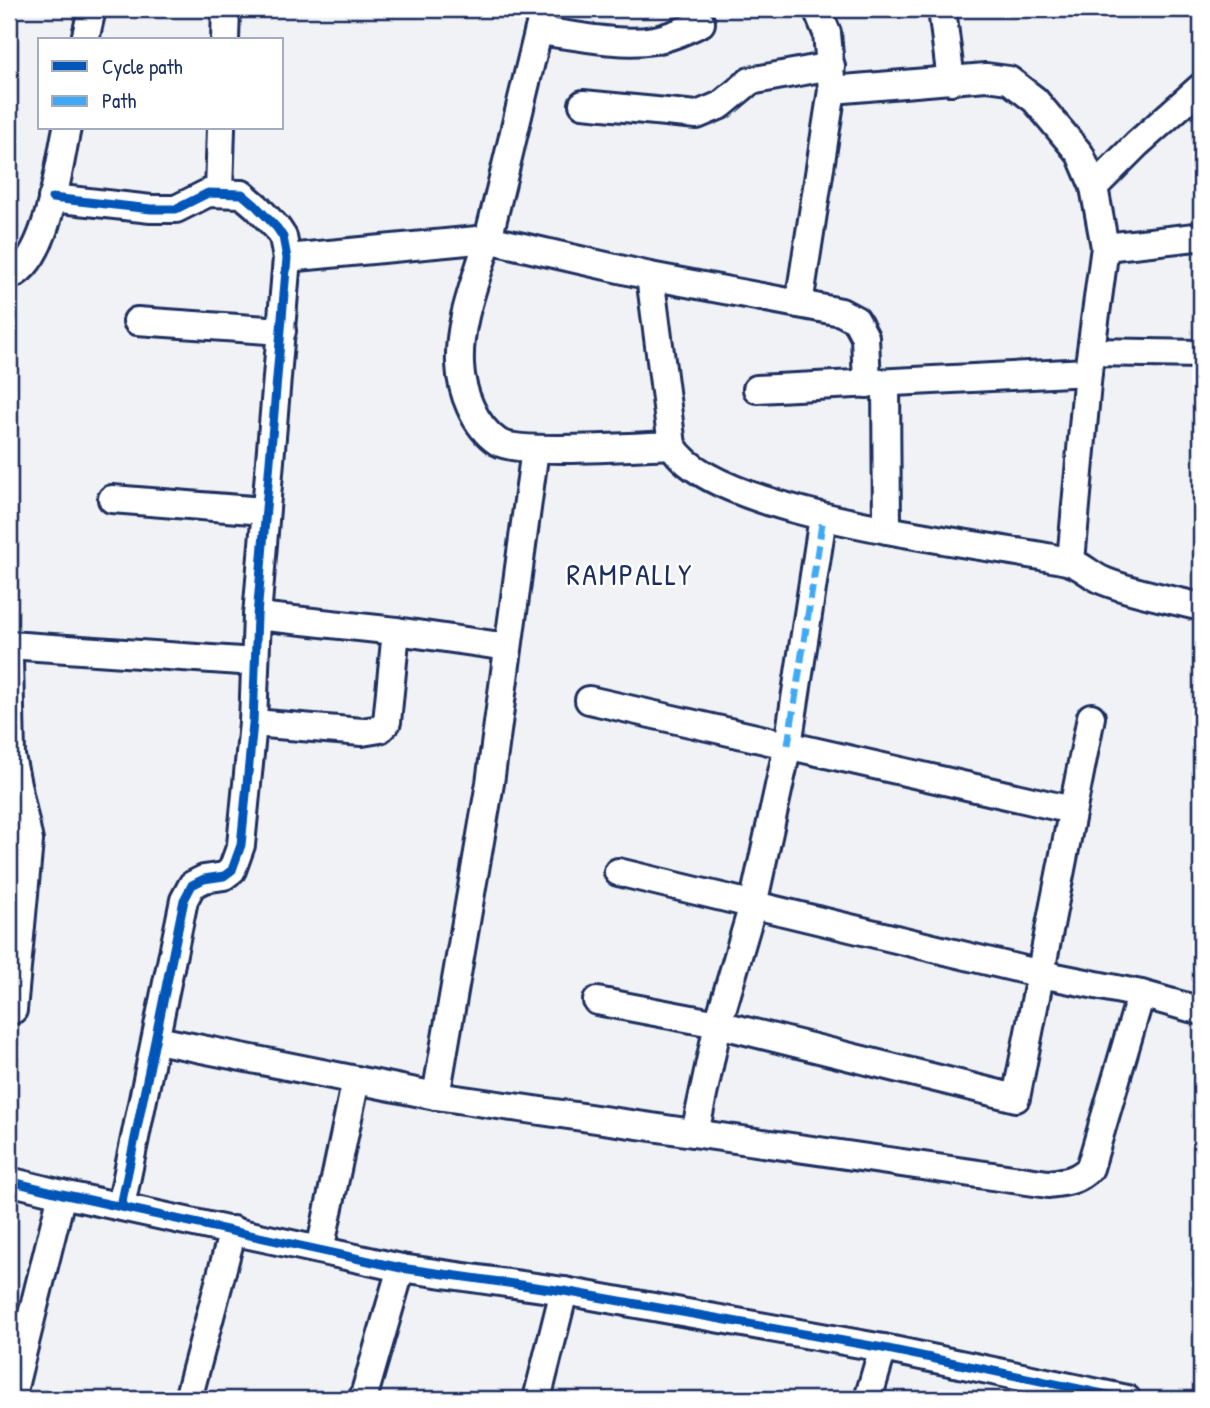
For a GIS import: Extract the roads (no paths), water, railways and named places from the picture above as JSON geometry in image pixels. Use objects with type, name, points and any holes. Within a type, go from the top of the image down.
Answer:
[{"type":"street","points":[[85,38],[92,9]]},
{"type":"street","points":[[225,38],[226,9]]},
{"type":"street","points":[[799,304],[831,78],[827,33],[817,9]]},
{"type":"street","points":[[942,9],[951,81]]},
{"type":"street","points":[[672,445],[535,449],[499,443],[480,423],[464,394],[460,363],[468,299],[488,239],[541,20],[628,42],[674,35],[701,23]]},
{"type":"street","points":[[583,104],[697,114],[721,105],[750,81],[831,78],[951,81],[986,77],[1009,80],[1035,100],[1080,153],[1094,187],[1105,247],[1090,362],[1071,561]]},
{"type":"street","points":[[1094,187],[1201,87]]},
{"type":"street","points":[[9,276],[18,273],[36,250],[52,198],[67,130]]},
{"type":"street","points":[[219,192],[221,130]]},
{"type":"street","points":[[52,198],[151,209],[176,209],[208,193],[242,194],[283,237],[287,258],[257,616],[253,723],[244,826],[237,860],[232,870],[224,876],[204,879],[192,885],[184,900],[121,1206]]},
{"type":"street","points":[[1105,247],[1196,237]]},
{"type":"street","points":[[287,258],[488,239],[650,276],[841,312],[856,320],[865,337],[877,383],[887,530]]},
{"type":"street","points":[[650,276],[672,445],[679,458],[712,478],[760,498],[823,517],[1071,561],[1103,581],[1201,607]]},
{"type":"street","points":[[137,321],[282,331]]},
{"type":"street","points":[[757,389],[877,383],[1201,354]]},
{"type":"street","points":[[436,1096],[490,783],[535,449]]},
{"type":"street","points":[[112,499],[265,512]]},
{"type":"street","points":[[695,1133],[718,1024],[752,905],[788,746],[823,517]]},
{"type":"street","points":[[257,616],[396,631],[508,647]]},
{"type":"street","points":[[253,723],[362,732],[380,729],[387,722],[396,631]]},
{"type":"street","points":[[9,645],[255,662]]},
{"type":"street","points":[[9,659],[11,756],[29,841],[13,1010],[9,1009]]},
{"type":"street","points":[[589,700],[1072,810]]},
{"type":"street","points":[[597,1001],[718,1024],[1016,1098],[1091,717]]},
{"type":"street","points":[[618,872],[1041,974],[1141,994],[1201,1012]]},
{"type":"street","points":[[157,1040],[436,1096],[1048,1184],[1080,1178],[1090,1168],[1141,994]]},
{"type":"street","points":[[320,1250],[356,1080]]},
{"type":"street","points":[[9,1181],[401,1268],[564,1291],[883,1348],[1127,1399]]},
{"type":"street","points":[[11,1399],[18,1335],[62,1194]]},
{"type":"street","points":[[188,1399],[233,1230]]},
{"type":"street","points":[[363,1399],[401,1268]]},
{"type":"street","points":[[537,1399],[564,1291]]},
{"type":"street","points":[[867,1399],[883,1348]]},
{"type":"district","name":"RAMPALLY","points":[[630,575]]}]
